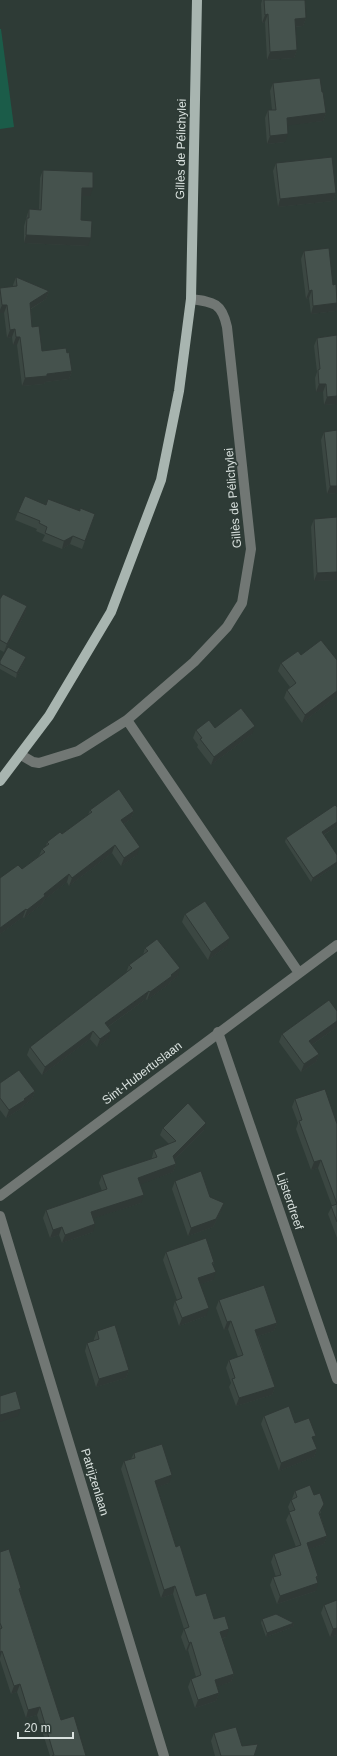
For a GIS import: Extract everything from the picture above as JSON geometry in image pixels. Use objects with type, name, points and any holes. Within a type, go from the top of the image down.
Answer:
[{"type":"main road","name":"Gillès de Pélichylei","points":[[0,781],[49,716],[111,612],[161,480],[179,391],[191,298],[197,0]]},
{"type":"street","name":"Gillès de Pélichylei","points":[[20,755],[39,763],[78,751],[127,720],[194,662],[227,627],[242,603],[252,549],[232,359],[224,313],[217,304],[191,298]]},
{"type":"street","points":[[127,720],[300,973]]},
{"type":"street","name":"Sint-Hubertuslaan","points":[[0,1196],[218,1032],[337,945]]},
{"type":"street","name":"Lijsterdreef","points":[[218,1032],[337,1379]]},
{"type":"street","name":"Patrijzenlaan","points":[[0,1216],[164,1756]]},
{"type":"green space","points":[[0,29],[14,127],[0,129]]},
{"type":"building","points":[[264,0],[305,0],[306,18],[295,19],[297,50],[270,52],[268,14],[265,15]]},
{"type":"building","points":[[320,78],[326,113],[287,118],[288,134],[270,136],[268,110],[276,110],[273,83]]},
{"type":"building","points":[[332,157],[336,193],[280,199],[276,163]]},
{"type":"building","points":[[43,170],[93,172],[93,188],[82,188],[81,220],[92,221],[91,238],[26,235],[29,209],[41,210]]},
{"type":"building","points":[[329,248],[333,285],[336,284],[337,303],[313,306],[312,290],[309,291],[304,251]]},
{"type":"building","points":[[16,277],[49,291],[30,303],[32,327],[39,326],[42,351],[66,348],[67,353],[69,352],[72,371],[47,374],[47,376],[25,378],[20,337],[16,337],[15,329],[10,330],[7,305],[2,305],[0,289],[17,286]]},
{"type":"building","points":[[337,335],[337,396],[327,397],[326,384],[319,384],[318,370],[320,369],[317,338]]},
{"type":"building","points":[[337,430],[337,486],[330,486],[324,432]]},
{"type":"building","points":[[25,496],[46,505],[48,499],[80,511],[80,508],[95,514],[85,541],[73,536],[64,541],[45,533],[47,527],[39,523],[40,521],[18,512]]},
{"type":"building","points":[[337,517],[337,572],[317,573],[314,519]]},
{"type":"building","points":[[3,594],[27,606],[7,644],[0,640],[0,599]]},
{"type":"building","points":[[321,640],[337,660],[337,691],[305,715],[287,690],[296,683],[281,663],[298,651],[301,655]]},
{"type":"building","points":[[8,647],[26,657],[17,673],[0,664],[0,661]]},
{"type":"building","points":[[241,708],[255,726],[214,757],[200,739],[202,738],[196,730],[209,720],[215,728]]},
{"type":"building","points":[[119,789],[134,811],[121,820],[140,847],[124,858],[115,845],[72,878],[69,874],[44,894],[45,896],[0,928],[0,878],[18,865],[22,869],[45,852],[42,849],[49,844],[47,842],[60,832],[62,834],[92,812],[90,810]]},
{"type":"building","points":[[335,805],[337,807],[337,822],[322,832],[337,855],[337,862],[313,878],[286,838]]},
{"type":"building","points":[[205,901],[230,938],[211,952],[185,914]]},
{"type":"building","points":[[157,939],[180,968],[171,975],[172,976],[105,1023],[111,1031],[100,1039],[93,1031],[45,1067],[30,1047],[132,968],[129,965],[148,951],[145,948]]},
{"type":"building","points":[[329,1000],[337,1011],[337,1021],[309,1041],[319,1054],[304,1064],[282,1034]]},
{"type":"building","points":[[19,1070],[35,1091],[24,1099],[25,1100],[9,1110],[0,1098],[0,1083]]},
{"type":"building","points":[[325,1089],[337,1124],[337,1204],[321,1160],[314,1162],[299,1121],[302,1120],[295,1099]]},
{"type":"building","points":[[188,1103],[206,1123],[173,1156],[176,1164],[138,1178],[144,1195],[91,1212],[95,1224],[65,1235],[62,1227],[53,1230],[46,1210],[107,1189],[102,1175],[157,1157],[154,1150],[176,1141],[163,1128]]},
{"type":"building","points":[[201,1171],[210,1197],[224,1203],[216,1219],[191,1228],[175,1181]]},
{"type":"building","points":[[337,1204],[337,1222],[331,1206]]},
{"type":"building","points":[[206,1238],[214,1262],[212,1263],[216,1272],[198,1278],[209,1308],[182,1318],[175,1301],[182,1298],[166,1252]]},
{"type":"building","points":[[264,1285],[277,1323],[255,1330],[275,1387],[239,1398],[232,1379],[235,1378],[229,1360],[243,1355],[231,1321],[227,1322],[219,1300]]},
{"type":"building","points":[[115,1325],[129,1370],[99,1379],[87,1343],[99,1339],[97,1331]]},
{"type":"building","points":[[16,1391],[21,1409],[0,1415],[0,1396]]},
{"type":"building","points":[[289,1406],[295,1423],[309,1418],[316,1436],[312,1437],[317,1449],[281,1463],[264,1416]]},
{"type":"building","points":[[162,1444],[172,1475],[155,1481],[176,1547],[180,1545],[196,1596],[206,1593],[214,1619],[225,1616],[229,1629],[220,1632],[234,1674],[215,1680],[219,1693],[198,1700],[191,1679],[201,1675],[191,1642],[189,1643],[184,1629],[189,1627],[175,1586],[164,1590],[124,1461],[135,1458],[134,1453]]},
{"type":"building","points":[[310,1485],[314,1495],[320,1493],[324,1504],[319,1513],[327,1536],[307,1543],[318,1576],[316,1577],[318,1583],[280,1596],[273,1577],[281,1575],[274,1554],[301,1545],[289,1512],[295,1510],[291,1500],[297,1497],[295,1491]]},
{"type":"building","points":[[9,1549],[21,1588],[19,1589],[61,1720],[74,1716],[86,1756],[52,1756],[54,1755],[40,1707],[28,1710],[20,1684],[14,1686],[2,1651],[0,1652],[0,1629],[2,1628],[0,1623],[0,1552]]},
{"type":"building","points":[[337,1600],[337,1628],[333,1629],[324,1605]]},
{"type":"building","points":[[276,1614],[294,1623],[267,1633],[262,1619]]},
{"type":"building","points":[[236,1727],[242,1746],[258,1744],[254,1756],[221,1756],[214,1733]]}]
